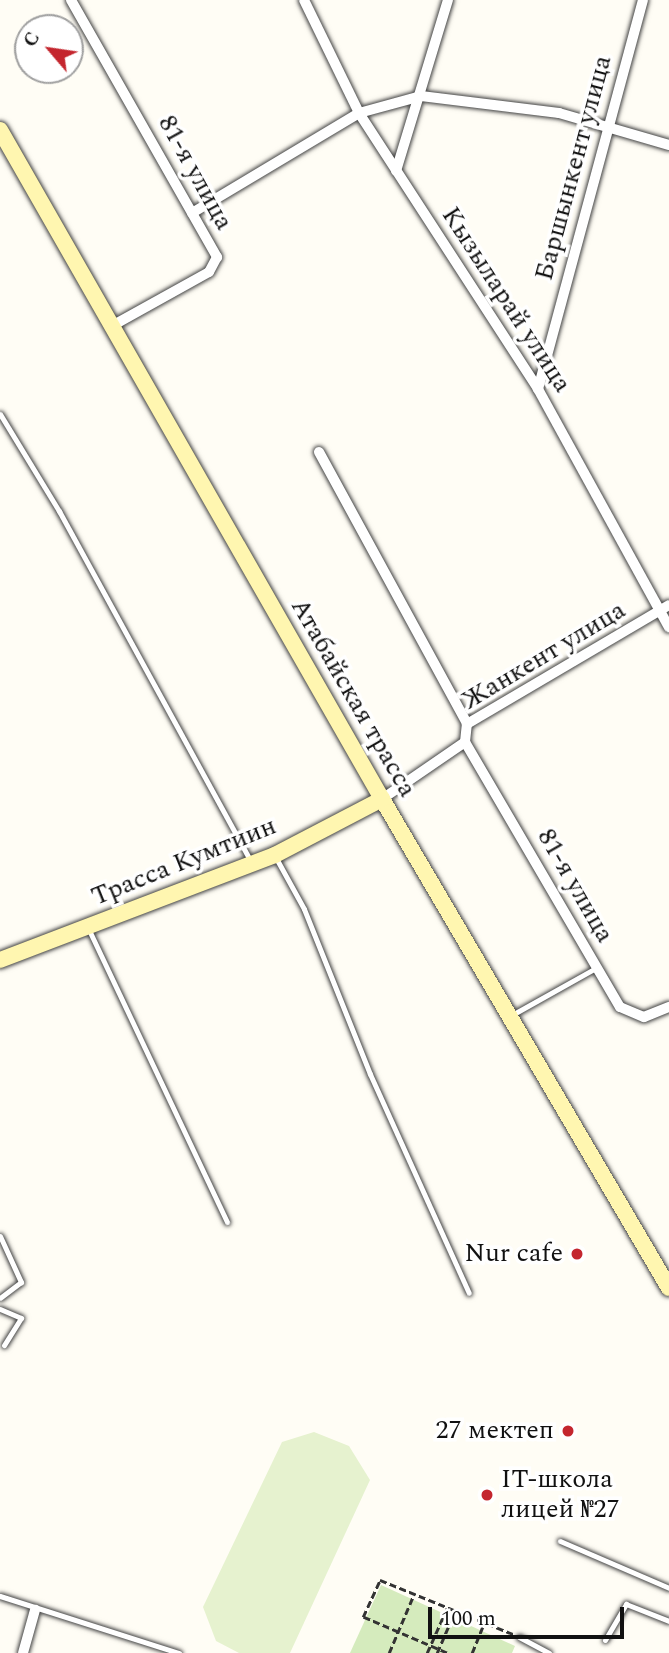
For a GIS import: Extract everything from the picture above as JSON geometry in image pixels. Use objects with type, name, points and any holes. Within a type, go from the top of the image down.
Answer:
[{"type":"main road","name":"Атабайская трасса","points":[[0,130],[382,799],[669,1288]]},
{"type":"main road","name":"Трасса Кумтиин","points":[[0,960],[275,855],[382,799]]},
{"type":"street","name":"81-я улица","points":[[71,0],[217,257],[209,272],[112,326]]},
{"type":"street","name":"Кызыларай улица","points":[[304,0],[359,113],[538,389],[665,609],[669,626]]},
{"type":"street","points":[[396,171],[448,0]]},
{"type":"street","name":"Баршынкент улица","points":[[538,389],[643,0]]},
{"type":"street","points":[[192,213],[359,113],[421,96],[559,113],[669,145]]},
{"type":"street","points":[[319,452],[467,724]]},
{"type":"street","name":"Жанкент улица","points":[[382,799],[464,742],[467,724],[665,609]]},
{"type":"street","name":"81-я улица","points":[[464,742],[620,1007],[644,1017],[669,1007]]},
{"type":"street","points":[[23,1653],[35,1611]]},
{"type":"lane","points":[[0,414],[59,510],[252,863]]},
{"type":"lane","points":[[275,855],[304,909],[370,1074],[469,1293]]},
{"type":"lane","points":[[88,927],[227,1222]]},
{"type":"lane","points":[[510,1017],[596,968]]},
{"type":"lane","points":[[0,1236],[21,1282],[0,1298]]},
{"type":"lane","points":[[0,1310],[21,1318],[4,1345]]},
{"type":"lane","points":[[560,1541],[669,1588]]},
{"type":"lane","points":[[0,1596],[35,1611],[179,1653]]},
{"type":"lane","points":[[605,1640],[626,1604],[669,1622]]},
{"type":"lane","points":[[519,1637],[549,1653]]},
{"type":"path","points":[[447,1653],[363,1617],[380,1580],[519,1637]]},
{"type":"path","points":[[389,1653],[414,1594]]},
{"type":"path","points":[[427,1653],[447,1608]]},
{"type":"path","points":[[438,1651],[455,1611]]},
{"type":"path","points":[[472,1653],[485,1623]]},
{"type":"green space","points":[[314,1432],[349,1446],[370,1480],[290,1653],[239,1653],[216,1641],[203,1607],[282,1442]]},
{"type":"green space","points":[[381,1585],[515,1646],[512,1653],[350,1653]]},
{"type":"place","name":"Nur cafe","points":[[577,1254]]},
{"type":"place","name":"27 мектеп","points":[[568,1431]]},
{"type":"place","name":"IT-школа лицей №27","points":[[487,1495]]}]
